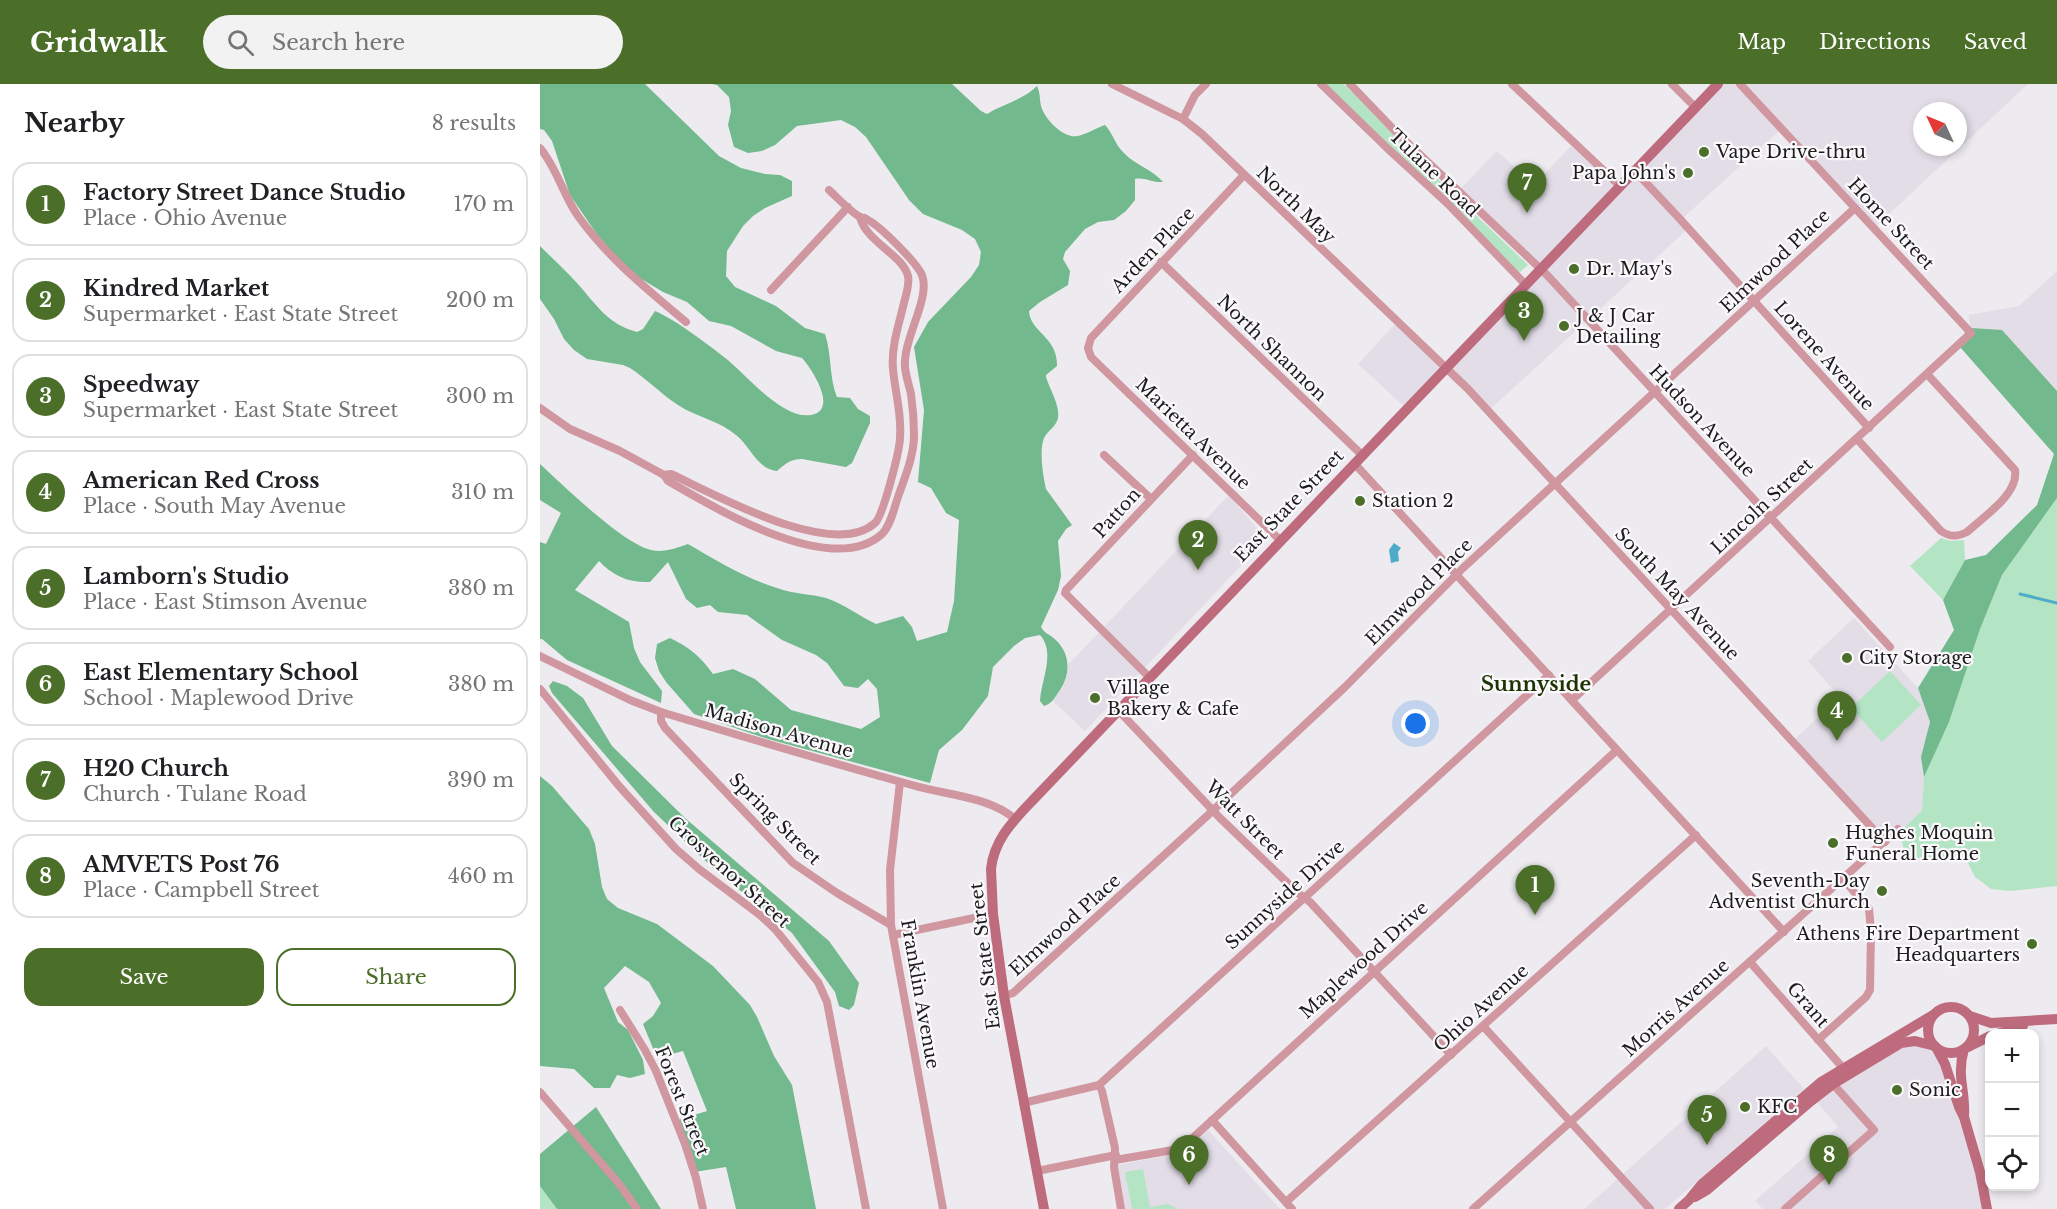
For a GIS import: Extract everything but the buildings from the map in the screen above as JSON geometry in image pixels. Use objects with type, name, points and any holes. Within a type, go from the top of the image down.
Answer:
[{"type":"main road","name":"East State Street","points":[[1044,1209],[1004,996],[993,914],[991,874],[998,842],[1015,819],[1149,677],[1718,84]]},
{"type":"main road","points":[[1689,1200],[1702,1184],[1821,1082],[1941,1009],[1952,1006],[1962,1009],[1970,1016],[1991,1023],[2057,1019]]},
{"type":"main road","points":[[1933,1015],[1928,1030],[1929,1038],[1945,1064],[1964,1117],[1980,1172],[1987,1209]]},
{"type":"main road","points":[[1964,1117],[1965,1103],[1960,1067],[1966,1048],[1975,1032],[1970,1016]]},
{"type":"main road","points":[[2013,1029],[2032,1022]]},
{"type":"main road","points":[[1678,1209],[1707,1190],[1833,1084],[1901,1043],[1916,1041],[1949,1053],[1966,1048],[1985,1038]]},
{"type":"street","name":"North May","points":[[1112,84],[1183,119],[1202,134],[1446,368]]},
{"type":"street","points":[[1183,119],[1195,95],[1206,84]]},
{"type":"street","name":"Tulane Road","points":[[1322,84],[1447,203],[1526,285]]},
{"type":"street","name":"Tulane Road","points":[[1350,84],[1397,133],[1541,269]]},
{"type":"street","points":[[1512,84],[1620,186]]},
{"type":"street","points":[[1672,84],[1695,107]]},
{"type":"street","name":"Home Street","points":[[1740,84],[1971,333]]},
{"type":"street","points":[[540,148],[553,168],[570,204],[600,243],[620,266],[686,322]]},
{"type":"street","name":"Lorene Avenue","points":[[1635,171],[1869,428]]},
{"type":"street","name":"Arden Place","points":[[1088,348],[1091,338],[1244,175]]},
{"type":"street","points":[[540,408],[570,429],[620,451],[664,475],[668,481],[706,503],[795,543],[841,549],[872,542],[884,532],[908,470],[914,437],[913,408],[905,357],[925,285],[913,260],[869,220],[860,217],[829,190]]},
{"type":"street","points":[[771,290],[848,207]]},
{"type":"street","name":"Elmwood Place","points":[[1004,996],[1012,994],[1213,811],[1345,687],[1456,574],[1855,208]]},
{"type":"street","points":[[664,475],[671,474],[747,510],[791,527],[827,534],[851,534],[867,529],[877,521],[893,472],[900,439],[900,413],[892,368],[893,349],[908,286],[908,275],[902,266],[862,227],[860,217]]},
{"type":"street","name":"North Shannon","points":[[1161,262],[1358,459],[1456,574],[1784,932]]},
{"type":"street","name":"Hudson Avenue","points":[[1541,269],[1890,646]]},
{"type":"street","name":"Lincoln Street","points":[[1572,700],[1971,333]]},
{"type":"street","name":"Marietta Avenue","points":[[1088,348],[1091,357],[1280,540]]},
{"type":"street","name":"South May Avenue","points":[[1446,368],[1556,484],[1885,843]]},
{"type":"street","points":[[1857,439],[1941,531],[1948,535],[1960,535],[1966,532],[2003,499],[2016,481],[2015,470],[1927,374]]},
{"type":"street","name":"Patton","points":[[1149,677],[1065,593],[1150,498],[1193,454]]},
{"type":"street","points":[[1104,455],[1150,498]]},
{"type":"street","name":"Madison Avenue","points":[[540,656],[630,700],[661,712],[900,782],[994,805],[1015,819]]},
{"type":"street","name":"Sunnyside Drive","points":[[1023,1102],[1099,1085],[1549,675]]},
{"type":"street","name":"Grosvenor Street","points":[[540,689],[666,839],[699,869],[768,922],[822,989],[827,1002],[866,1209]]},
{"type":"street","name":"Watt Street","points":[[1118,710],[1213,811],[1304,898],[1451,1055]]},
{"type":"street","name":"Spring Street","points":[[661,712],[661,721],[665,728],[793,863],[832,890],[891,925]]},
{"type":"street","name":"Maplewood Drive","points":[[1037,1171],[1115,1157],[1179,1149],[1617,750]]},
{"type":"street","name":"Franklin Avenue","points":[[900,782],[890,870],[891,925],[944,1209]]},
{"type":"street","name":"Morris Avenue","points":[[1473,1209],[1898,829]]},
{"type":"street","name":"Ohio Avenue","points":[[1286,1202],[1696,835]]},
{"type":"street","points":[[1818,1040],[1866,997],[1870,990],[1869,909],[1843,879]]},
{"type":"street","points":[[893,935],[993,914]]},
{"type":"street","name":"Grant","points":[[1750,962],[1843,1068]]},
{"type":"street","name":"Forest Street","points":[[620,1010],[656,1071],[685,1144],[703,1209]]},
{"type":"street","points":[[1483,1026],[1650,1209]]},
{"type":"street","points":[[1785,1209],[1874,1130],[1833,1084]]},
{"type":"street","points":[[1099,1085],[1115,1157],[1114,1168],[1121,1209]]},
{"type":"street","points":[[540,1092],[620,1185],[637,1209]]},
{"type":"street","points":[[1212,1120],[1292,1209]]},
{"type":"shaded area","points":[[1710,84],[2028,84],[1967,141],[1967,102],[1913,102],[1913,156],[1951,156],[1871,231],[1779,131],[1684,217],[1691,226],[1486,413],[1448,373],[1410,412],[1358,364],[1395,324],[1445,370],[1541,267],[1460,189],[1497,151],[1534,185],[1571,146],[1615,186]]},
{"type":"shaded area","points":[[2057,271],[2057,391],[2002,331],[1971,328],[1968,315],[2019,306]]},
{"type":"shaded area","points":[[1229,495],[1266,539],[1085,731],[1053,701],[1063,686],[1068,665]]},
{"type":"shaded area","points":[[1854,618],[1918,688],[1930,722],[1921,757],[1924,777],[1922,810],[1889,844],[1795,739],[1840,697],[1808,661]]},
{"type":"shaded area","points":[[1901,1043],[1937,1049],[1987,1209],[1763,1209],[1755,1201],[1838,1127],[1817,1102],[1822,1092]]},
{"type":"shaded area","points":[[1766,1046],[1804,1089],[1665,1209],[1584,1209]]},
{"type":"shaded area","points":[[1208,1130],[1280,1209],[1124,1209],[1117,1165],[1182,1153]]},
{"type":"green space","points":[[540,84],[645,84],[719,156],[741,168],[780,175],[792,181],[792,196],[765,208],[743,226],[727,251],[726,276],[735,287],[776,306],[805,328],[825,334],[837,397],[850,398],[858,409],[870,416],[870,423],[852,463],[846,467],[798,459],[788,462],[777,471],[770,469],[759,462],[730,430],[678,405],[630,368],[587,359],[564,339],[540,299],[540,246],[610,319],[618,324],[637,332],[643,329],[655,311],[709,345],[764,394],[788,410],[800,415],[811,415],[819,412],[823,406],[821,389],[802,358],[776,351],[731,326],[709,321],[687,302],[663,292],[638,277],[605,246],[570,195],[552,141],[544,130],[540,129]]},
{"type":"green space","points":[[712,84],[952,84],[987,114],[1026,95],[1037,86],[1042,109],[1048,119],[1062,132],[1078,136],[1105,125],[1124,153],[1163,182],[1135,179],[1135,200],[1126,211],[1114,220],[1098,222],[1085,229],[1065,252],[1063,259],[1070,271],[1068,285],[1029,311],[1034,324],[1053,348],[1057,366],[1046,375],[1056,403],[1058,418],[1043,443],[1042,463],[1046,489],[1072,525],[1066,529],[1058,541],[1061,576],[1058,590],[1041,627],[1057,642],[1065,654],[1067,668],[1064,683],[1054,700],[1044,706],[1040,701],[1047,658],[1045,642],[1040,635],[1025,638],[1014,646],[993,667],[988,696],[962,730],[939,750],[930,783],[768,739],[694,714],[659,671],[655,658],[657,644],[670,638],[694,653],[713,674],[733,669],[755,679],[791,710],[861,729],[880,717],[877,689],[868,679],[858,688],[844,686],[827,663],[816,655],[782,640],[747,615],[718,612],[710,605],[697,608],[686,599],[668,562],[650,582],[642,582],[622,578],[599,561],[575,590],[629,622],[634,648],[640,662],[662,691],[661,703],[567,660],[540,639],[540,542],[546,544],[561,513],[540,500],[540,464],[609,526],[651,550],[670,550],[688,544],[756,580],[786,591],[826,598],[876,624],[903,616],[912,627],[917,641],[947,632],[954,601],[959,520],[946,513],[931,488],[918,482],[924,410],[914,347],[928,322],[971,277],[979,265],[981,252],[975,239],[962,230],[923,214],[909,200],[866,137],[855,127],[841,120],[797,126],[775,145],[762,151],[748,153],[734,147],[728,125],[731,111],[729,97],[717,85]]},
{"type":"green space","points":[[1325,84],[1344,84],[1418,160],[1528,265],[1520,272],[1507,263]]},
{"type":"green space","points":[[1971,328],[2002,330],[2057,391],[2057,498],[2002,575],[1980,629],[1949,722],[1924,777],[1921,757],[1930,722],[1918,688],[1954,630],[1943,600],[1965,560],[1986,555],[2037,505],[2054,454],[1960,347],[1965,332]]},
{"type":"green space","points":[[2057,498],[2057,886],[2011,891],[1991,889],[1975,877],[1968,863],[1968,857],[1912,858],[1905,852],[1899,833],[1922,810],[1924,777],[1949,722],[1980,629],[2002,575]]},
{"type":"green space","points":[[1941,538],[1950,541],[1964,540],[1965,560],[1943,600],[1910,566]]},
{"type":"green space","points":[[1890,671],[1921,705],[1882,742],[1851,708]]},
{"type":"green space","points":[[553,681],[567,686],[583,698],[612,746],[685,818],[829,941],[859,983],[854,1005],[849,1010],[839,1006],[835,992],[792,933],[715,870],[654,812],[552,693],[549,686]]},
{"type":"green space","points":[[540,776],[552,786],[589,829],[595,844],[602,887],[607,899],[618,908],[657,924],[713,966],[750,1005],[774,1056],[792,1085],[816,1209],[736,1209],[726,1167],[694,1172],[675,1121],[707,1111],[683,1051],[657,1058],[643,1024],[653,1016],[661,1003],[649,982],[625,966],[604,988],[618,1022],[628,1030],[643,1060],[645,1074],[630,1078],[617,1075],[610,1088],[594,1088],[574,1069],[540,1066]]},
{"type":"green space","points":[[596,1107],[661,1209],[557,1209],[540,1186],[540,1154]]},
{"type":"green space","points":[[1143,1169],[1150,1207],[1168,1204],[1178,1209],[1132,1209],[1125,1172]]},
{"type":"green space","points":[[540,1186],[557,1209],[540,1209]]},
{"type":"water","points":[[1394,543],[1401,548],[1398,552],[1399,561],[1391,563],[1389,550]]},
{"type":"waterway","points":[[2020,594],[2057,603]]},
{"type":"place","name":"Vape Drive-thru","points":[[1704,152]]},
{"type":"place","name":"Papa John's","points":[[1688,173]]},
{"type":"place","name":"H20 Church","points":[[1527,213]]},
{"type":"place","name":"Dr. May's","points":[[1574,269]]},
{"type":"place","name":"J & J Car Detailing","points":[[1564,326]]},
{"type":"place","name":"Speedway","points":[[1524,341]]},
{"type":"place","name":"Station 2","points":[[1360,501]]},
{"type":"place","name":"Kindred Market","points":[[1198,570]]},
{"type":"place","name":"City Storage","points":[[1847,658]]},
{"type":"place","name":"Village Bakery & Cafe","points":[[1095,698]]},
{"type":"place","name":"American Red Cross","points":[[1837,741]]},
{"type":"place","name":"Hughes Moquin Funeral Home","points":[[1833,843]]},
{"type":"place","name":"Seventh-Day Adventist Church","points":[[1882,891]]},
{"type":"place","name":"Factory Street Dance Studio","points":[[1535,915]]},
{"type":"place","name":"Athens Fire Department Headquarters","points":[[2032,944]]},
{"type":"place","name":"Sonic","points":[[1897,1090]]},
{"type":"place","name":"KFC","points":[[1745,1107]]},
{"type":"place","name":"Lamborn's Studio","points":[[1707,1145]]},
{"type":"place","name":"East Elementary School","points":[[1189,1185]]},
{"type":"place","name":"AMVETS Post 76","points":[[1829,1185]]},
{"type":"district","name":"Sunnyside","points":[[1536,684]]}]
